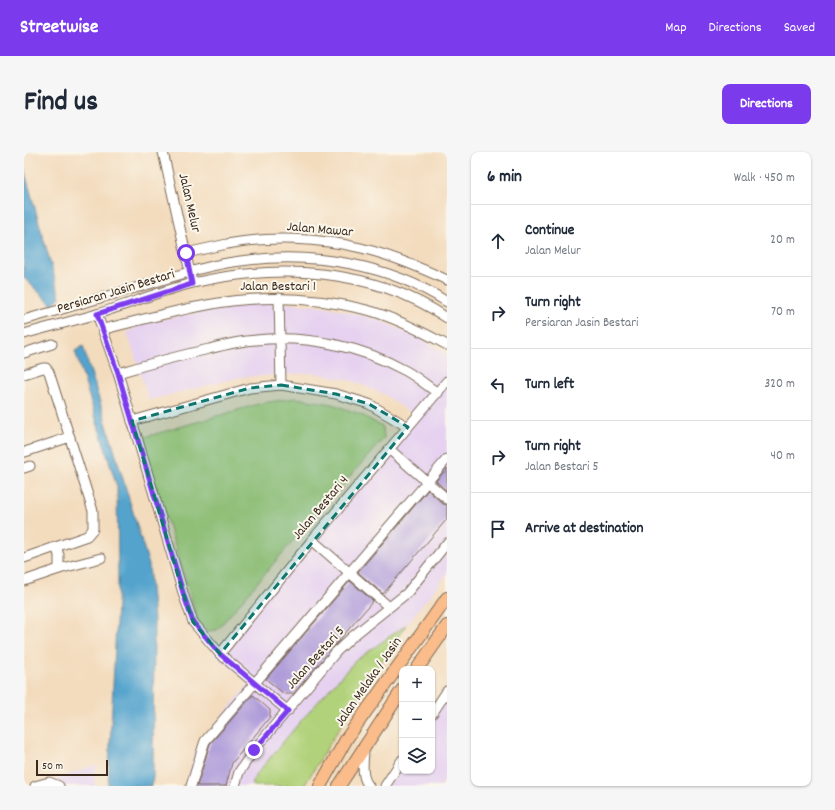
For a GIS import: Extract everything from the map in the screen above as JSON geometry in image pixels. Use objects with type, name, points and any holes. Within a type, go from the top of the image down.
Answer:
[{"type":"main road","name":"Jalan Melaka / Jasin","points":[[320,786],[347,738],[447,598]]},
{"type":"main road","points":[[419,666],[447,626]]},
{"type":"main road","points":[[339,786],[399,694]]},
{"type":"street","name":"Jalan Melur","points":[[163,152],[192,284]]},
{"type":"street","name":"Jalan Mawar","points":[[186,253],[228,244],[260,241],[317,241],[361,248],[408,262],[447,280]]},
{"type":"street","name":"Persiaran Jasin Bestari","points":[[24,320],[190,272],[224,264],[280,257],[347,263],[390,275],[433,293],[447,302]]},
{"type":"street","name":"Persiaran Jasin Bestari","points":[[24,334],[97,314],[192,284],[253,273],[324,273],[361,281],[402,294],[447,318]]},
{"type":"street","points":[[279,298],[281,385]]},
{"type":"street","name":"Jalan Bestari 1","points":[[104,329],[207,304],[279,298],[325,301],[368,310],[402,323],[447,346]]},
{"type":"street","points":[[97,314],[104,329],[118,373],[193,622],[220,654],[288,711]]},
{"type":"street","points":[[118,373],[174,356],[233,343],[257,339],[315,340],[360,351],[382,359],[407,371],[438,393]]},
{"type":"street","points":[[24,353],[52,344]]},
{"type":"street","points":[[24,374],[43,368],[46,368],[49,372],[92,506],[93,529],[87,536],[24,558]]},
{"type":"street","name":"Jalan Bestari 4","points":[[220,654],[312,540],[447,381]]},
{"type":"street","points":[[132,421],[250,388],[281,385],[336,394],[369,404],[408,427]]},
{"type":"street","points":[[25,452],[70,437]]},
{"type":"street","points":[[389,449],[447,499]]},
{"type":"street","points":[[191,786],[202,747],[206,741],[447,459]]},
{"type":"street","points":[[312,540],[389,607]]},
{"type":"street","name":"Jalan Bestari 5","points":[[235,786],[239,772],[254,750],[336,652],[353,636],[407,593],[447,543]]},
{"type":"street","points":[[56,547],[59,555],[59,569]]},
{"type":"street","points":[[24,582],[59,569],[101,558]]},
{"type":"street","points":[[435,709],[447,691]]},
{"type":"street","points":[[364,747],[363,773],[366,783],[369,786]]},
{"type":"street","points":[[385,786],[399,765]]},
{"type":"street","points":[[35,786],[49,782],[57,785]]},
{"type":"highlighted area","points":[[281,385],[336,394],[369,404],[408,427],[220,654],[193,622],[132,421],[250,388]]},
{"type":"shaded area","points":[[268,302],[324,306],[376,319],[421,338],[447,355],[447,574],[406,625],[355,661],[299,723],[255,776],[252,786],[185,786],[197,747],[250,683],[214,654],[418,418],[384,394],[350,380],[314,373],[241,377],[149,400],[127,332],[144,323],[201,312]]},
{"type":"shaded area","points":[[447,690],[447,777],[441,786],[387,786],[399,767],[399,774],[435,774],[435,709]]},
{"type":"shaded area","points":[[96,765],[94,786],[34,786]]},
{"type":"green space","points":[[296,398],[332,404],[362,415],[383,427],[384,438],[308,523],[217,630],[208,631],[198,621],[142,444],[145,437],[262,403]]},
{"type":"green space","points":[[406,625],[365,686],[304,786],[252,786],[255,776],[299,723],[355,661]]},
{"type":"water","points":[[24,169],[60,297],[52,305],[24,278]]},
{"type":"water","points":[[83,346],[149,565],[154,620],[153,778],[151,786],[108,786],[118,583],[117,487],[75,351]]},
{"type":"building","points":[[447,468],[447,491],[436,481]]},
{"type":"building","points":[[428,490],[443,504],[447,505],[447,519],[383,594],[358,572]]},
{"type":"building","points":[[350,581],[373,601],[293,694],[284,694],[266,679]]},
{"type":"building","points":[[253,695],[270,710],[270,717],[232,763],[226,786],[197,786],[210,744]]},
{"type":"route","points":[[186,253],[192,284],[97,314],[104,329],[118,373],[193,622],[220,654],[288,711],[254,750]]}]
